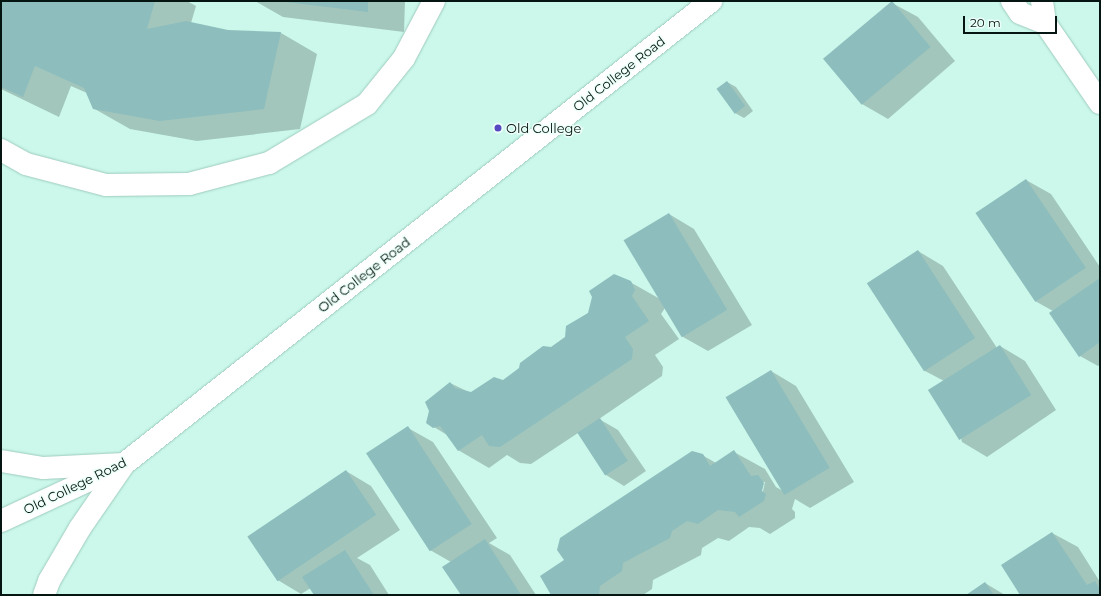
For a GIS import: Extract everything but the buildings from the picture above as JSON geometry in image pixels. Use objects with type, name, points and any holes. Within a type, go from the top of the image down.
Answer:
[{"type":"street","points":[[1,150],[26,164],[106,185],[189,184],[269,163],[367,104],[404,58],[434,1]]},
{"type":"street","name":"Old College Road","points":[[1,521],[124,464],[711,1]]},
{"type":"street","points":[[1012,1],[1020,12],[1045,23]]},
{"type":"street","points":[[1042,1],[1045,23],[1100,103]]},
{"type":"street","points":[[1,461],[42,468],[124,464]]},
{"type":"street","points":[[44,595],[49,581],[80,528],[124,464]]},
{"type":"place","name":"Old College","points":[[498,128]]}]
